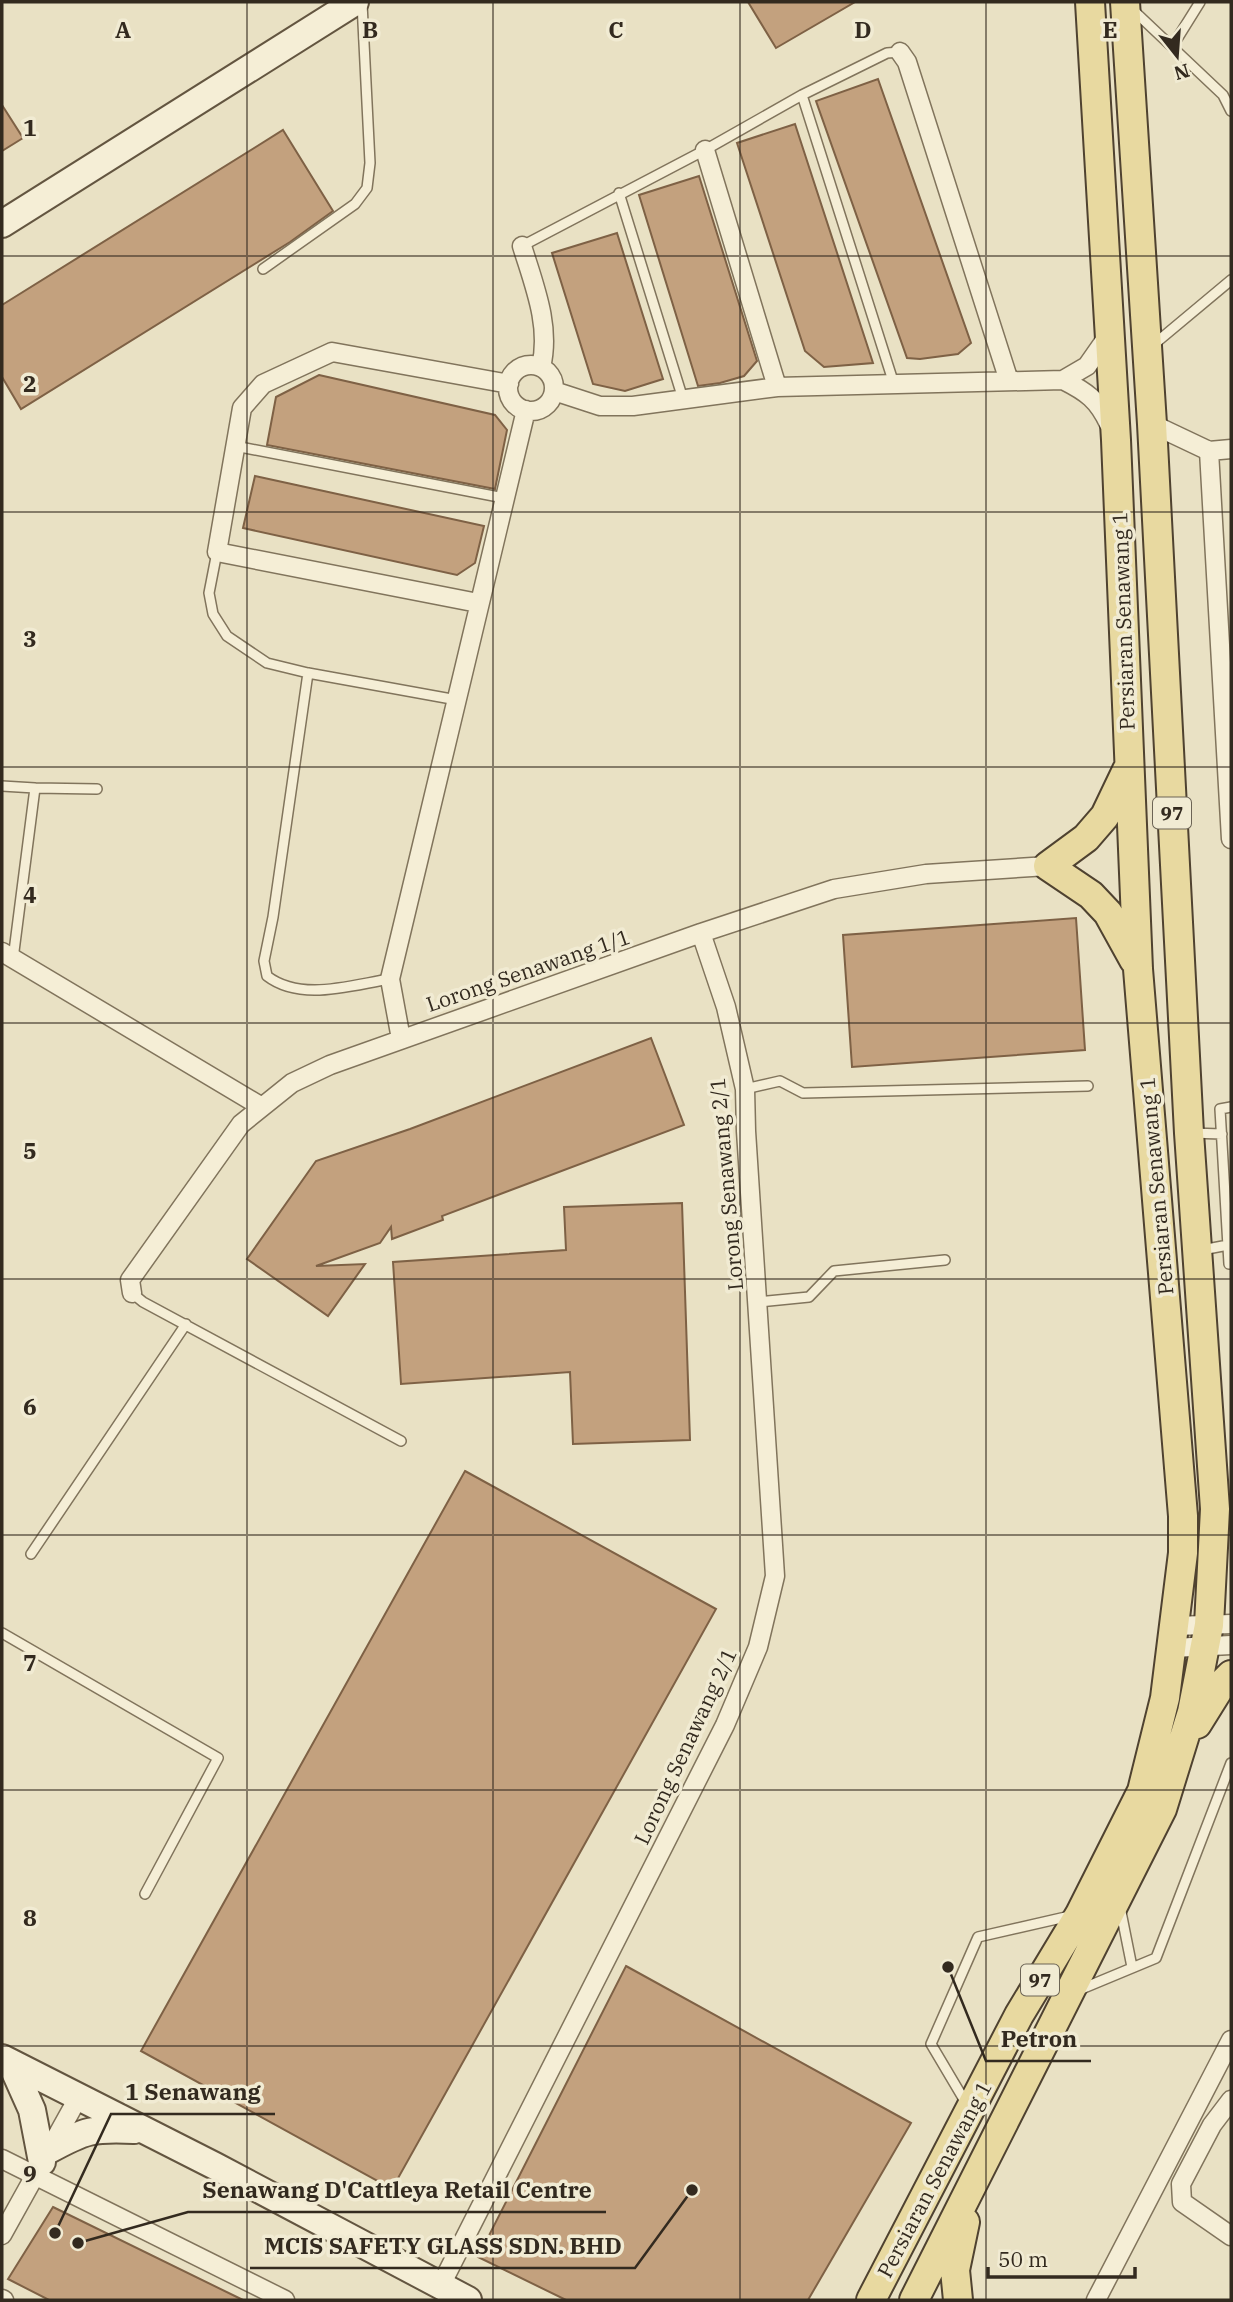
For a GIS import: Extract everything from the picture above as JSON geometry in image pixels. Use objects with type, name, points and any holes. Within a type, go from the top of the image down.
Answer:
[{"type":"main road","name":"Persiaran Senawang 1","points":[[871,2300],[1019,2015],[1080,1914],[1142,1791],[1166,1698],[1183,1553],[1183,1516],[1138,969],[1116,440],[1090,2]]},
{"type":"main road","name":"Persiaran Senawang 1","points":[[914,2300],[1162,1809],[1219,1635],[1215,1509],[1189,1133],[1152,424],[1125,2]]},
{"type":"main road","points":[[1128,766],[1105,816],[1086,838],[1048,866],[1091,895],[1108,913],[1138,969]]},
{"type":"main road","points":[[1215,1509],[1231,1560]]},
{"type":"main road","points":[[1177,1757],[1222,1684],[1231,1675]]},
{"type":"main road","points":[[958,2300],[955,2270],[974,2181]]},
{"type":"street","points":[[2,224],[355,2]]},
{"type":"street","points":[[900,52],[907,62],[1009,381]]},
{"type":"street","points":[[705,150],[777,387]]},
{"type":"street","points":[[522,246],[542,310],[541,367]]},
{"type":"street","points":[[554,391],[600,406],[633,406],[777,387],[1063,380],[1087,366],[1110,331]]},
{"type":"street","points":[[478,603],[216,552],[242,408],[263,384],[332,352],[509,384]]},
{"type":"street","points":[[527,365],[541,367],[552,377],[554,391],[541,409],[526,410],[514,403],[509,384],[515,372],[521,368],[527,365]]},
{"type":"street","points":[[1063,380],[1087,393],[1101,406],[1116,440]]},
{"type":"street","points":[[401,1039],[390,979],[526,410]]},
{"type":"street","points":[[1152,424],[1209,451],[1231,449]]},
{"type":"street","points":[[1209,451],[1228,737],[1231,839]]},
{"type":"street","name":"Lorong Senawang 1/1","points":[[132,1293],[130,1280],[242,1124],[292,1083],[330,1065],[701,933],[834,889],[926,874],[1048,866]]},
{"type":"street","name":"Lorong Senawang 2/1","points":[[441,2285],[725,1725],[758,1647],[775,1576],[745,1089],[726,1007],[701,933]]},
{"type":"street","points":[[7,955],[262,1107]]},
{"type":"street","points":[[1174,1637],[1219,1635]]},
{"type":"street","points":[[1096,2300],[1231,2040]]},
{"type":"street","points":[[7,2061],[468,2300]]},
{"type":"street","points":[[7,2061],[32,2110],[42,2163]]},
{"type":"street","points":[[2,2235],[78,2098]]},
{"type":"street","points":[[1231,2100],[1212,2125],[1181,2184],[1182,2202],[1231,2236]]},
{"type":"street","points":[[42,2163],[79,2133],[98,2128],[142,2130]]},
{"type":"street","points":[[2,2159],[42,2163],[281,2299]]},
{"type":"lane","points":[[263,269],[355,204],[367,188],[370,163],[362,2]]},
{"type":"lane","points":[[1125,2],[1227,94],[1231,111]]},
{"type":"lane","points":[[1172,47],[1199,2]]},
{"type":"lane","points":[[522,246],[705,150],[802,95],[887,54],[900,52]]},
{"type":"lane","points":[[802,95],[894,384]]},
{"type":"lane","points":[[619,193],[682,399]]},
{"type":"lane","points":[[1146,350],[1231,280]]},
{"type":"lane","points":[[235,446],[504,498]]},
{"type":"lane","points":[[216,552],[209,593],[213,614],[227,636],[267,663],[457,700]]},
{"type":"lane","points":[[308,673],[273,917],[264,961],[267,976],[280,985],[300,990],[390,979]]},
{"type":"lane","points":[[2,786],[97,789]]},
{"type":"lane","points":[[7,955],[35,788]]},
{"type":"lane","points":[[745,1089],[780,1081],[803,1093],[1088,1086]]},
{"type":"lane","points":[[1231,1107],[1220,1108],[1228,1264],[1231,1264]]},
{"type":"lane","points":[[1189,1133],[1222,1134]]},
{"type":"lane","points":[[1198,1251],[1228,1245]]},
{"type":"lane","points":[[758,1302],[809,1297],[834,1271],[945,1260]]},
{"type":"lane","points":[[132,1293],[143,1302],[401,1441]]},
{"type":"lane","points":[[31,1554],[186,1324]]},
{"type":"lane","points":[[2,1633],[218,1758],[145,1894]]},
{"type":"lane","points":[[1070,1993],[1156,1958],[1231,1763]]},
{"type":"lane","points":[[1118,1898],[1132,1967]]},
{"type":"lane","points":[[970,2111],[931,2044],[978,1937],[1080,1914]]},
{"type":"building","points":[[748,2],[855,2],[776,48]]},
{"type":"building","points":[[878,79],[971,343],[958,354],[907,358],[816,101]]},
{"type":"building","points":[[2,105],[23,138],[2,151]]},
{"type":"building","points":[[795,124],[873,363],[824,367],[805,351],[737,143]]},
{"type":"building","points":[[283,130],[333,211],[290,242],[21,409],[2,377],[2,305]]},
{"type":"building","points":[[699,176],[757,361],[744,376],[698,386],[639,195]]},
{"type":"building","points":[[617,233],[663,379],[625,391],[593,384],[552,253]]},
{"type":"building","points":[[319,375],[495,415],[507,430],[495,489],[267,445],[276,397]]},
{"type":"building","points":[[255,476],[484,526],[475,563],[457,575],[243,528]]},
{"type":"building","points":[[1076,918],[1085,1050],[852,1067],[843,935]]},
{"type":"building","points":[[651,1038],[684,1125],[442,1216],[443,1220],[392,1239],[391,1227],[380,1243],[316,1266],[365,1264],[328,1316],[247,1259],[316,1161],[410,1129]]},
{"type":"building","points":[[682,1203],[690,1440],[573,1444],[570,1372],[401,1384],[393,1262],[566,1250],[564,1207]]},
{"type":"building","points":[[465,1471],[716,1609],[392,2189],[141,2051]]},
{"type":"building","points":[[626,1966],[911,2123],[808,2300],[566,2300],[478,2257]]},
{"type":"building","points":[[53,2207],[243,2300],[49,2300],[8,2279]]},
{"type":"place","name":"Petron","points":[[948,1967]]},
{"type":"place","name":"MCIS SAFETY GLASS SDN. BHD","points":[[692,2190]]},
{"type":"place","name":"1 Senawang","points":[[55,2233]]},
{"type":"place","name":"Senawang D'Cattleya Retail Centre","points":[[78,2243]]}]
